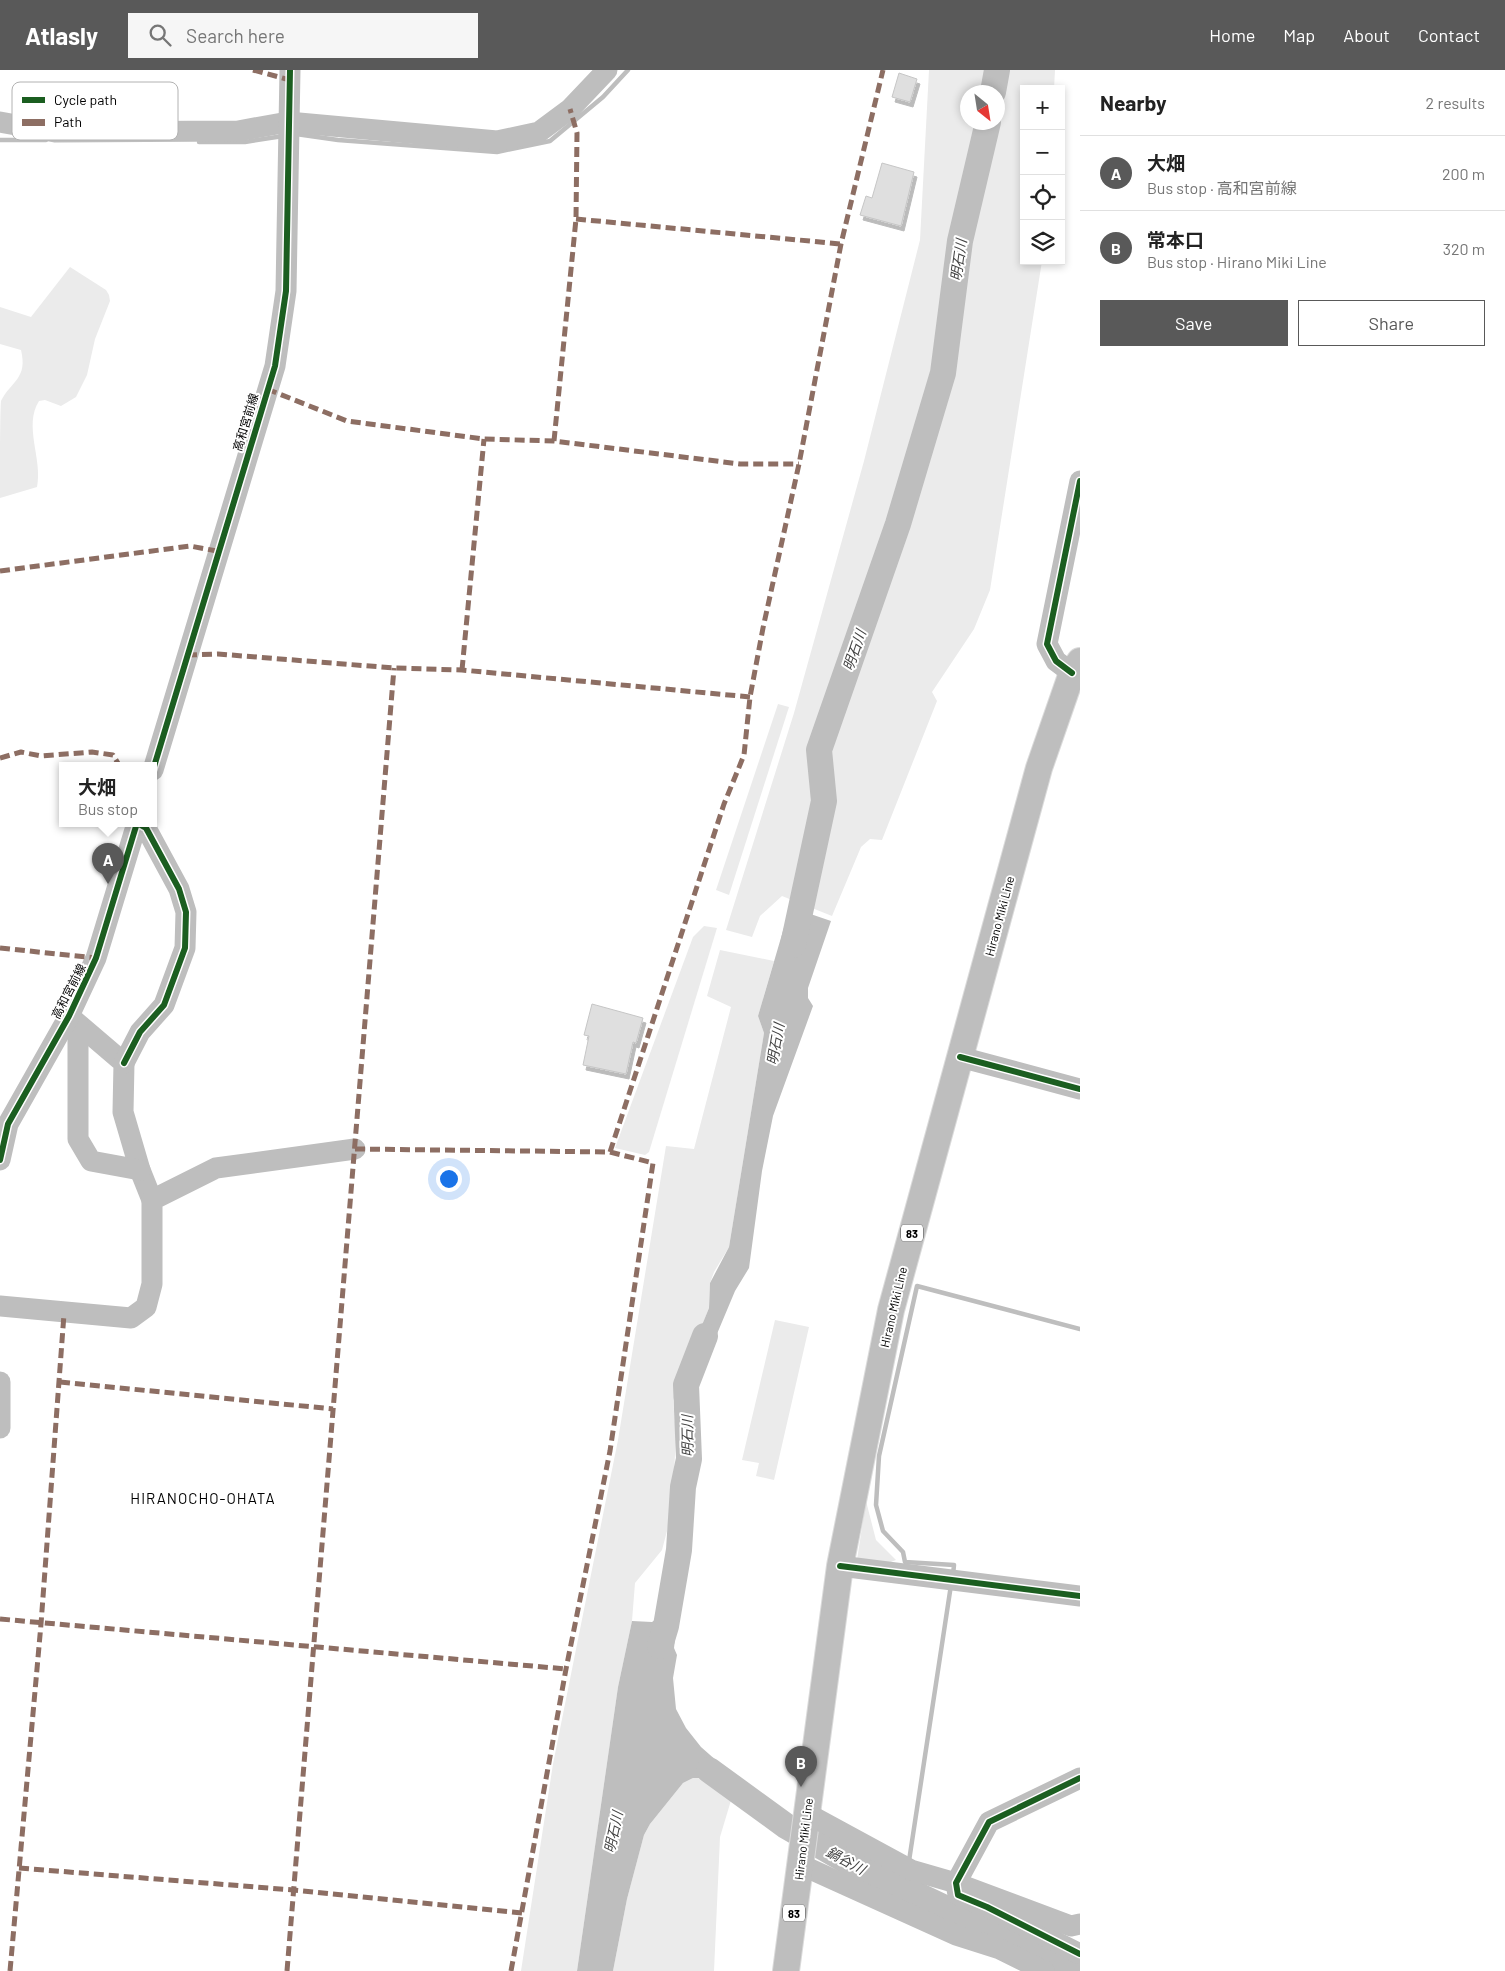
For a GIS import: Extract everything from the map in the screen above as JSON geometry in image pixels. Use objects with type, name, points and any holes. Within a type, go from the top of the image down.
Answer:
[{"type":"main road","name":"Hirano Miki Line","points":[[786,1971],[805,1817],[840,1566],[891,1310],[1039,768],[1076,667]]},
{"type":"street","name":"高和宮前線","points":[[155,762],[275,366],[286,291],[290,70]]},
{"type":"street","points":[[178,131],[288,131],[497,141],[539,132],[570,109],[607,70]]},
{"type":"street","points":[[1076,667],[1056,661],[1047,644],[1080,481]]},
{"type":"street","name":"高和宮前線","points":[[0,1160],[4,1124],[73,1020],[96,958],[136,827]]},
{"type":"street","points":[[0,1306],[50,1313],[131,1318],[146,1306],[152,1284],[152,1200],[140,1170],[123,1112],[124,1063],[140,1032],[164,1005],[185,948],[186,912],[179,889],[144,827]]},
{"type":"street","points":[[73,1020],[124,1063]]},
{"type":"street","points":[[73,1020],[78,1139],[91,1161],[140,1170]]},
{"type":"street","points":[[960,1057],[1080,1089]]},
{"type":"street","points":[[152,1200],[216,1168],[355,1149]]},
{"type":"street","points":[[0,1382],[0,1428]]},
{"type":"street","points":[[840,1566],[1080,1596]]},
{"type":"street","points":[[1080,1778],[989,1822],[956,1883],[958,1895],[988,1907],[1080,1954]]},
{"type":"street","points":[[805,1817],[911,1870],[956,1883],[1071,1926],[1080,1924]]},
{"type":"street","points":[[800,1859],[956,1935],[1000,1949],[1044,1971]]},
{"type":"shaded area","points":[[929,70],[1055,70],[1054,85],[1020,85],[1020,265],[1041,265],[990,590],[974,629],[932,692],[937,701],[882,840],[870,839],[861,847],[832,916],[782,896],[760,916],[752,937],[726,930],[794,713],[864,461],[920,240]]},
{"type":"shaded area","points":[[70,267],[106,290],[110,301],[95,339],[87,375],[76,397],[61,406],[45,400],[39,401],[35,411],[33,432],[38,465],[37,487],[0,498],[1,401],[20,374],[23,360],[21,350],[0,344],[0,307],[31,317]]},
{"type":"shaded area","points":[[778,704],[789,707],[729,895],[716,890]]},
{"type":"shaded area","points":[[704,926],[717,928],[649,1152],[645,1155],[615,1148],[693,937]]},
{"type":"shaded area","points":[[720,950],[774,961],[758,1016],[764,1033],[729,1247],[714,1272],[710,1283],[709,1308],[695,1342],[689,1368],[673,1400],[676,1435],[672,1512],[662,1550],[635,1583],[632,1621],[618,1687],[577,1971],[521,1971],[553,1764],[618,1440],[666,1146],[694,1149],[731,1007],[707,996]]},
{"type":"shaded area","points":[[775,1320],[809,1327],[774,1480],[756,1476],[759,1463],[742,1460]]},
{"type":"shaded area","points":[[866,1501],[876,1540],[896,1560],[885,1564],[857,1560]]},
{"type":"shaded area","points":[[693,1778],[704,1778],[732,1797],[720,1837],[714,1971],[613,1971],[627,1899],[644,1835],[650,1824],[683,1783]]},
{"type":"water","points":[[790,907],[831,921],[808,988],[808,998],[813,1006],[773,1116],[762,1171],[749,1268],[735,1291],[701,1372],[689,1368],[695,1342],[709,1308],[710,1283],[729,1247],[764,1033],[758,1016]]},
{"type":"water","points":[[675,1611],[678,1614],[674,1648],[677,1655],[673,1678],[676,1709],[686,1728],[701,1747],[743,1784],[732,1797],[704,1778],[693,1778],[683,1783],[650,1824],[644,1835],[627,1899],[613,1971],[577,1971],[618,1687],[632,1621],[652,1622],[664,1613]]},
{"type":"building","points":[[899,73],[917,79],[910,102],[892,97]]},
{"type":"building","points":[[882,163],[914,172],[901,226],[860,215],[866,196],[872,198]]},
{"type":"building","points":[[592,1004],[643,1018],[636,1043],[633,1042],[626,1074],[583,1065],[589,1036],[584,1035]]},
{"type":"waterway","points":[[296,134],[338,140],[497,152],[550,141],[603,97],[628,70]]},
{"type":"waterway","name":"明石川","points":[[994,85],[997,70]]},
{"type":"waterway","name":"明石川","points":[[793,945],[824,801],[819,750],[898,524],[943,373],[960,241],[986,130]]},
{"type":"waterway","points":[[199,142],[245,142],[283,136]]},
{"type":"waterway","points":[[0,140],[46,140]]},
{"type":"waterway","points":[[953,1575],[954,1565],[905,1562],[903,1552],[883,1531],[876,1505],[879,1456],[917,1286],[1080,1329]]},
{"type":"waterway","name":"明石川","points":[[660,1646],[666,1626],[679,1550],[683,1487],[689,1459],[686,1385],[705,1336]]},
{"type":"waterway","points":[[909,1861],[951,1585]]},
{"type":"waterway","name":"鍋谷川","points":[[709,1770],[786,1826],[852,1864],[1078,1971]]},
{"type":"waterway","points":[[905,1887],[907,1874]]},
{"type":"marked path","points":[[253,70],[290,80]]},
{"type":"marked path","points":[[610,1152],[724,804],[744,755],[750,697],[763,628],[799,464],[841,244],[883,70]]},
{"type":"marked path","points":[[554,441],[576,219],[577,133],[570,109]]},
{"type":"marked path","points":[[576,219],[841,244]]},
{"type":"marked path","points":[[267,389],[347,421],[484,439],[554,441],[740,464],[799,464]]},
{"type":"marked path","points":[[462,670],[484,439]]},
{"type":"marked path","points":[[0,571],[190,546],[217,551]]},
{"type":"marked path","points":[[187,655],[218,654],[394,668],[462,670],[750,697]]},
{"type":"marked path","points":[[287,1971],[394,668]]},
{"type":"marked path","points":[[0,758],[21,752],[41,756],[92,752],[113,755],[117,762]]},
{"type":"marked path","points":[[0,948],[96,958]]},
{"type":"marked path","points":[[355,1149],[610,1152],[653,1163],[610,1451],[566,1669],[511,1971]]},
{"type":"marked path","points":[[10,1971],[41,1624],[64,1314]]},
{"type":"marked path","points":[[60,1382],[333,1409]]},
{"type":"marked path","points":[[0,1619],[566,1669]]},
{"type":"marked path","points":[[19,1868],[293,1890],[522,1913]]},
{"type":"cycle path","points":[[155,762],[275,366],[286,291],[290,70]]},
{"type":"cycle path","points":[[1072,673],[1056,661],[1047,644],[1080,481]]},
{"type":"cycle path","points":[[0,1160],[8,1124],[69,1016],[96,958],[136,827]]},
{"type":"cycle path","points":[[124,1063],[140,1032],[164,1005],[185,948],[186,912],[179,889],[144,827]]},
{"type":"cycle path","points":[[960,1057],[1080,1089]]},
{"type":"cycle path","points":[[840,1566],[1080,1596]]},
{"type":"cycle path","points":[[1080,1778],[989,1822],[956,1883],[958,1895],[987,1907],[1080,1954]]},
{"type":"place","name":"大畑","points":[[108,884]]},
{"type":"place","name":"常本口","points":[[801,1787]]},
{"type":"district","name":"HIRANOCHO-OHATA","points":[[203,1498]]}]
